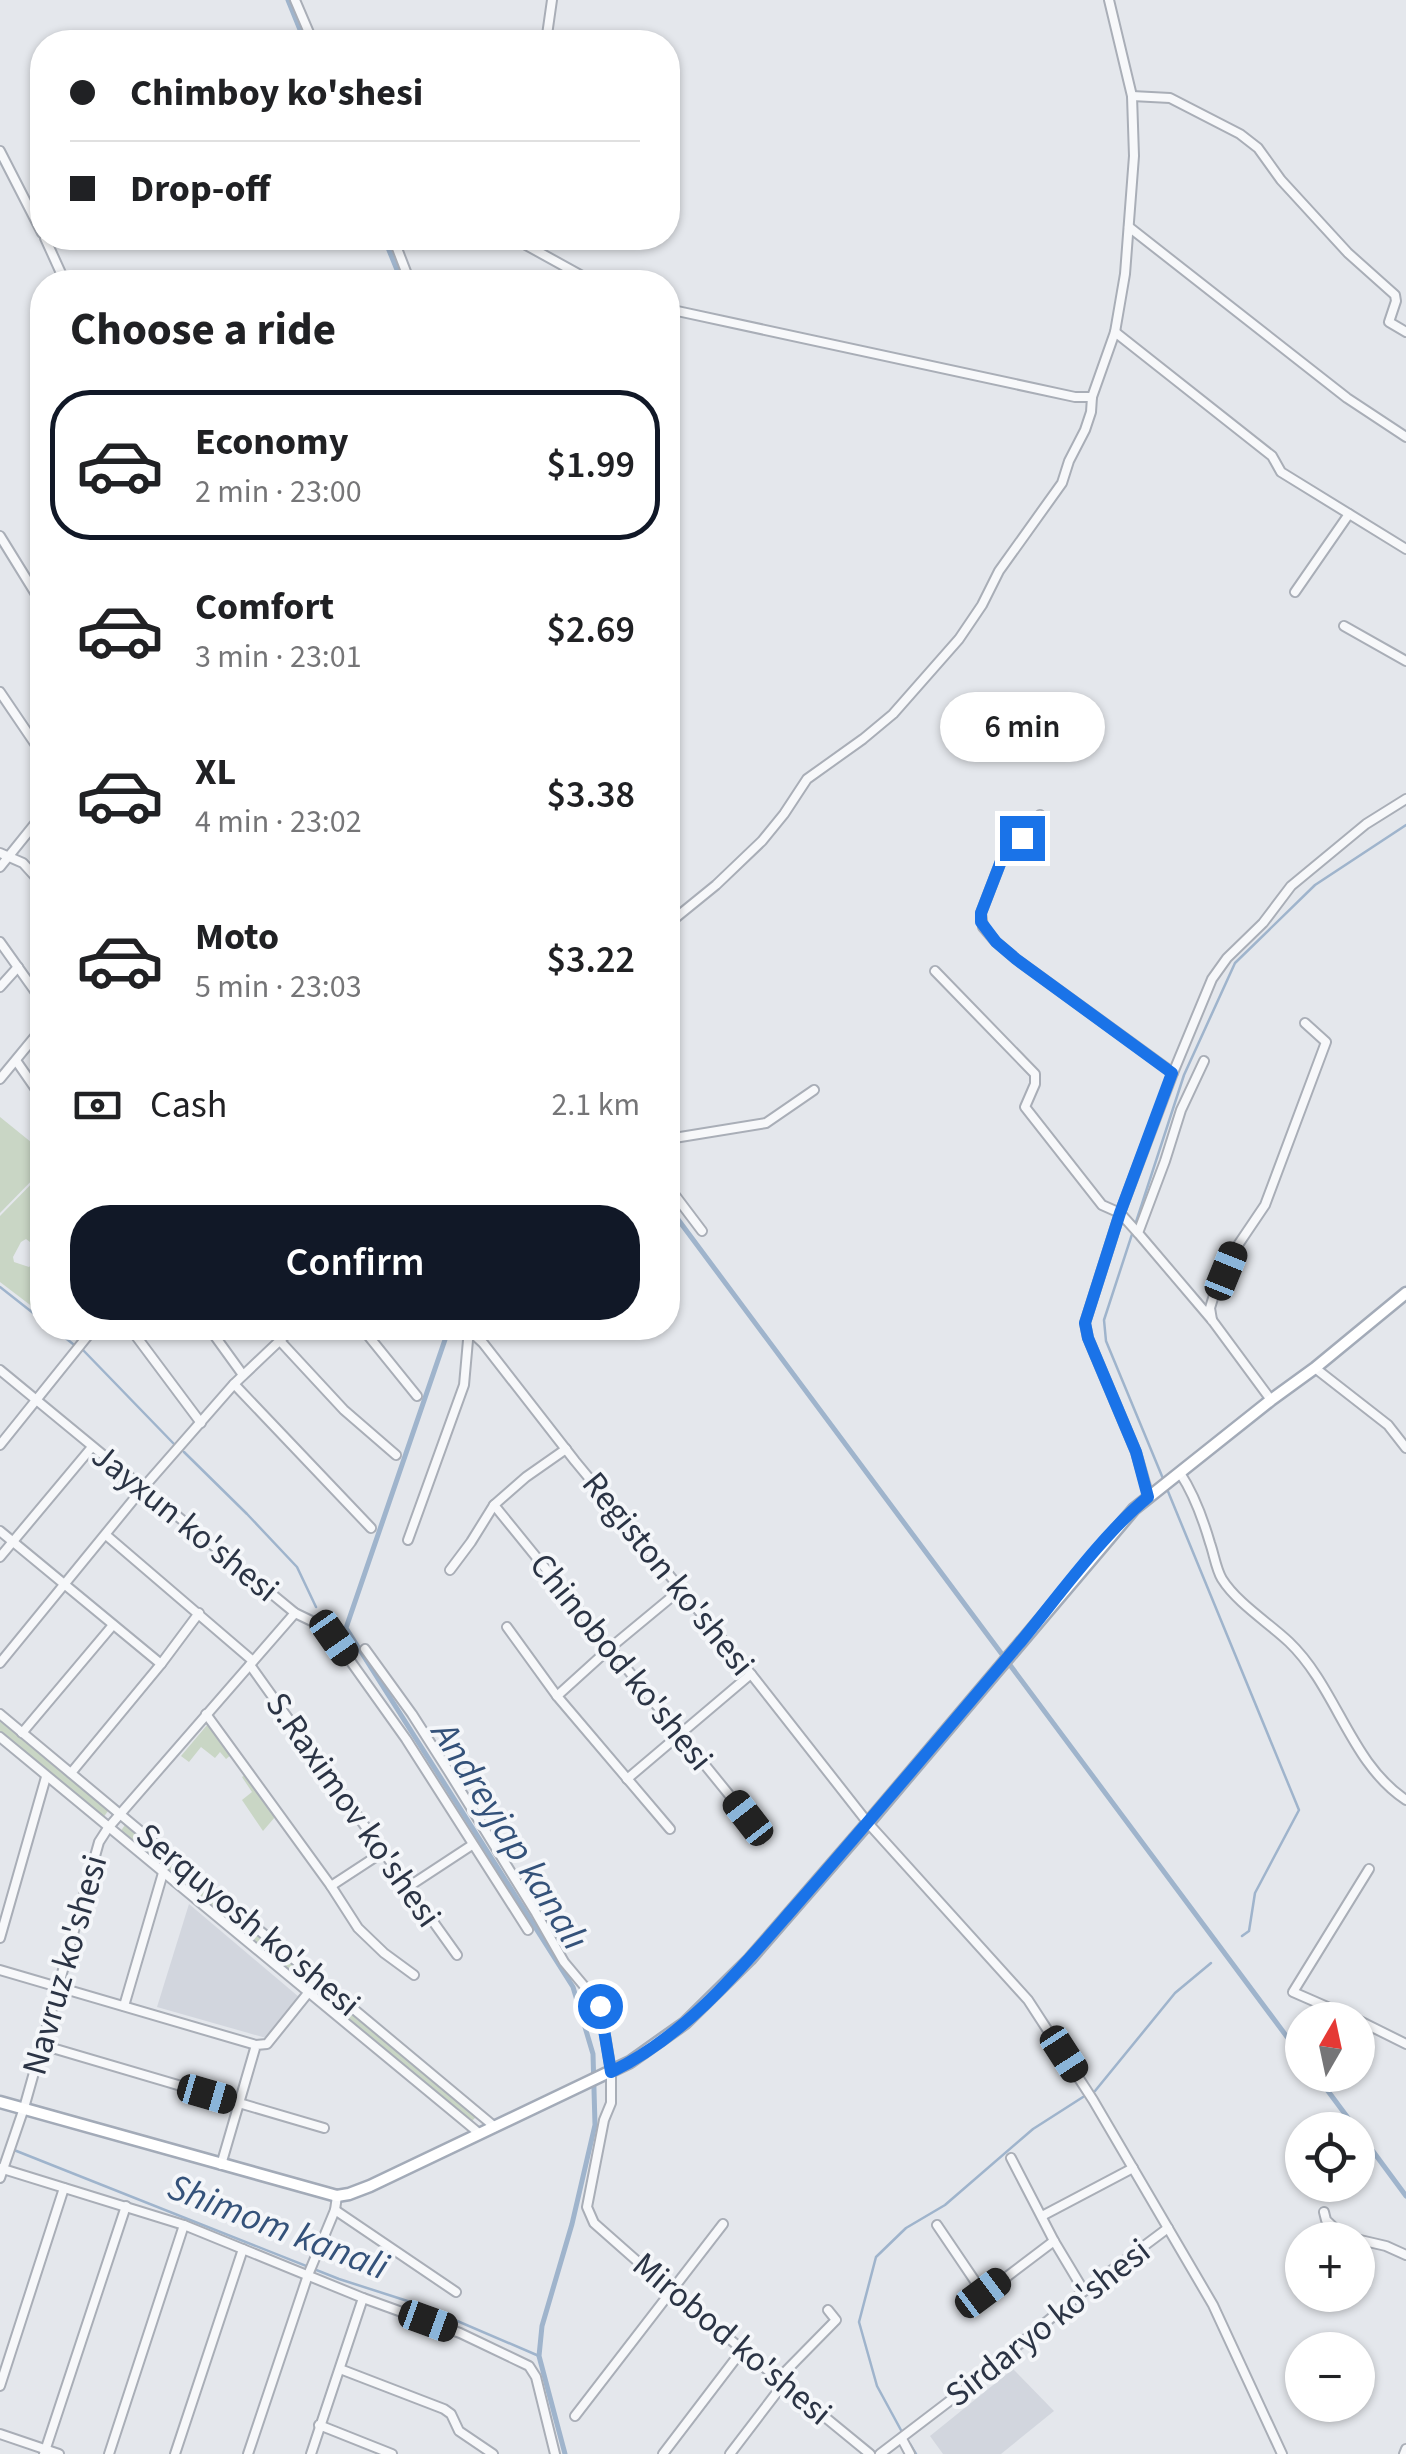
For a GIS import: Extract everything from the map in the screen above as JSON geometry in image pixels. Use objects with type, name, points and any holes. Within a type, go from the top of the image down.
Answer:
[{"type":"main road","points":[[0,2102],[337,2196],[370,2186],[630,2062],[684,2023],[750,1959],[1134,1509],[1406,1292]]},
{"type":"street","points":[[295,0],[308,30]]},
{"type":"street","points":[[548,30],[552,0]]},
{"type":"street","points":[[680,914],[762,840],[807,779],[893,714],[960,638],[1000,570],[1062,484],[1085,430],[1092,397],[1116,332],[1125,274],[1134,156],[1132,96],[1109,0]]},
{"type":"street","points":[[1132,96],[1170,98],[1240,134],[1258,148],[1314,218],[1394,296],[1389,322],[1406,332]]},
{"type":"street","points":[[0,151],[30,208]]},
{"type":"street","points":[[1129,227],[1348,398],[1406,437]]},
{"type":"street","points":[[535,250],[571,270]]},
{"type":"street","points":[[680,311],[1075,397],[1092,397]]},
{"type":"street","points":[[1116,332],[1272,456],[1281,472],[1406,550]]},
{"type":"street","points":[[1296,592],[1348,514]]},
{"type":"street","points":[[0,536],[30,585]]},
{"type":"street","points":[[1344,626],[1406,661]]},
{"type":"street","points":[[0,692],[30,736]]},
{"type":"street","points":[[1153,1494],[1085,1323],[1120,1213],[1212,979],[1227,958],[1263,924],[1291,886],[1366,824],[1406,799]]},
{"type":"street","points":[[1040,815],[1003,856],[981,913],[983,927],[1016,959],[1172,1073]]},
{"type":"street","points":[[0,867],[4,855],[30,827]]},
{"type":"street","points":[[4,855],[24,863],[30,870]]},
{"type":"street","points":[[0,942],[30,984]]},
{"type":"street","points":[[0,986],[18,967]]},
{"type":"street","points":[[935,971],[1035,1074],[1036,1084],[1024,1107],[1102,1204],[1120,1213],[1212,1320],[1271,1400]]},
{"type":"street","points":[[1212,1320],[1214,1295],[1236,1248],[1266,1205],[1319,1065],[1326,1042],[1305,1023]]},
{"type":"street","points":[[0,1080],[30,1044]]},
{"type":"street","points":[[1138,1233],[1181,1110],[1204,1061]]},
{"type":"street","points":[[17,1062],[30,1081]]},
{"type":"street","points":[[680,1137],[766,1123],[814,1090]]},
{"type":"street","points":[[680,1202],[702,1232]]},
{"type":"street","points":[[0,1446],[84,1340]]},
{"type":"street","points":[[139,1340],[201,1423]]},
{"type":"street","points":[[217,1340],[243,1375]]},
{"type":"street","points":[[372,1340],[417,1396]]},
{"type":"street","points":[[408,1540],[464,1385],[467,1340]]},
{"type":"street","name":"Registon ko'shesi","points":[[480,1340],[868,1823],[1028,2000],[1093,2100],[1213,2305],[1282,2454]]},
{"type":"street","points":[[0,1663],[143,1488],[234,1384],[280,1341],[344,1410],[396,1454]]},
{"type":"street","points":[[1315,1368],[1388,1425],[1406,1448]]},
{"type":"street","name":"Jayxun ko'shesi","points":[[0,1370],[295,1613],[322,1626],[334,1638],[406,1739],[528,1930]]},
{"type":"street","points":[[234,1384],[371,1528]]},
{"type":"street","points":[[0,1557],[92,1447]]},
{"type":"street","points":[[450,1570],[494,1505],[566,1449]]},
{"type":"street","points":[[1178,1475],[1189,1486],[1221,1577],[1290,1643],[1315,1673],[1372,1768],[1390,1790],[1406,1800]]},
{"type":"street","name":"Chinobod ko'shesi","points":[[494,1505],[748,1818]]},
{"type":"street","points":[[0,1531],[161,1664]]},
{"type":"street","name":"S.Raximov ko'shesi","points":[[106,1535],[252,1663],[457,1955]]},
{"type":"street","points":[[558,1696],[680,1590]]},
{"type":"street","name":"Navruz ko'shesi","points":[[1,2172],[24,2108],[99,1842],[295,1613]]},
{"type":"street","points":[[71,1773],[199,1614]]},
{"type":"street","points":[[22,1732],[113,1625]]},
{"type":"street","points":[[507,1627],[558,1696],[670,1829]]},
{"type":"street","points":[[365,1649],[450,1772],[564,1962],[600,2006],[611,2072]]},
{"type":"street","points":[[627,1779],[750,1674]]},
{"type":"street","name":"Serquyosh ko'shesi","points":[[0,1714],[495,2127]]},
{"type":"street","points":[[206,1714],[332,1886],[358,1928],[414,1975]]},
{"type":"street","name":"Serquyosh ko'shesi","points":[[0,1737],[480,2134]]},
{"type":"street","points":[[0,1938],[46,1777]]},
{"type":"street","points":[[408,1887],[472,1846]]},
{"type":"street","points":[[332,1886],[383,1852]]},
{"type":"street","points":[[1316,2002],[1293,1992],[1369,1869]]},
{"type":"street","points":[[124,2006],[163,1874]]},
{"type":"street","points":[[0,1970],[256,2046],[267,2044],[308,1992]]},
{"type":"street","points":[[1375,2029],[1406,2044]]},
{"type":"street","points":[[42,2045],[324,2128]]},
{"type":"street","points":[[220,2165],[256,2046]]},
{"type":"street","name":"Mirobod ko'shesi","points":[[611,2072],[612,2103],[604,2120],[587,2206],[594,2223],[870,2454]]},
{"type":"street","points":[[1011,2158],[1084,2291]]},
{"type":"street","points":[[1042,2216],[1133,2168]]},
{"type":"street","points":[[1,2172],[184,2225],[460,2333],[529,2366],[536,2377],[555,2454]]},
{"type":"street","points":[[0,2386],[64,2188]]},
{"type":"street","points":[[248,2454],[337,2196]]},
{"type":"street","points":[[45,2452],[126,2206]]},
{"type":"street","points":[[334,2210],[456,2292]]},
{"type":"street","points":[[1324,2212],[1326,2220],[1342,2236],[1406,2255]]},
{"type":"street","points":[[574,2416],[723,2224]]},
{"type":"street","points":[[109,2454],[184,2225]]},
{"type":"street","points":[[937,2225],[983,2293]]},
{"type":"street","name":"Sirdaryo ko'shesi","points":[[880,2454],[1168,2228]]},
{"type":"street","points":[[967,2307],[1054,2241]]},
{"type":"street","points":[[175,2454],[243,2249]]},
{"type":"street","points":[[311,2454],[363,2298]]},
{"type":"street","points":[[730,2454],[781,2381],[836,2320],[828,2310]]},
{"type":"street","points":[[663,2454],[743,2350]]},
{"type":"street","points":[[340,2370],[444,2409],[458,2431],[492,2454]]},
{"type":"street","points":[[319,2425],[392,2454]]},
{"type":"street","points":[[0,2434],[60,2454]]},
{"type":"street","points":[[902,2439],[910,2454]]},
{"type":"shaded area","points":[[189,1904],[299,1997],[266,2038],[157,2007]]},
{"type":"shaded area","points":[[1013,2369],[1054,2411],[1001,2454],[943,2454],[930,2436]]},
{"type":"green space","points":[[0,1117],[30,1141],[30,1182],[0,1213]]},
{"type":"green space","points":[[30,1185],[30,1242],[21,1242],[13,1257],[14,1262],[30,1266],[30,1305],[0,1282],[0,1216]]},
{"type":"green space","points":[[0,1721],[108,1811],[103,1818],[0,1731]]},
{"type":"green space","points":[[208,1724],[232,1754],[226,1759],[220,1752],[215,1758],[201,1747],[189,1762],[181,1756]]},
{"type":"green space","points":[[246,1774],[275,1817],[263,1831],[242,1800],[252,1792],[242,1777]]},
{"type":"green space","points":[[125,1825],[477,2116],[471,2122],[120,1832]]},
{"type":"waterway","name":"Andreyjap kanalı","points":[[288,0],[300,30]]},
{"type":"waterway","name":"Andreyjap kanalı","points":[[389,250],[397,270]]},
{"type":"waterway","points":[[1164,1481],[1106,1341],[1104,1320],[1184,1075],[1235,963],[1315,885],[1406,825]]},
{"type":"waterway","points":[[680,1222],[1285,2034]]},
{"type":"waterway","points":[[0,1287],[30,1311]]},
{"type":"waterway","points":[[68,1340],[73,1344]]},
{"type":"waterway","name":"Andreyjap kanalı","points":[[445,1340],[346,1628],[573,1987],[593,2054],[595,2125],[572,2224],[542,2326],[539,2356],[565,2454]]},
{"type":"waterway","points":[[83,1350],[174,1444]]},
{"type":"waterway","points":[[184,1452],[297,1567],[316,1607]]},
{"type":"waterway","points":[[1167,1489],[1299,1810],[1255,1893],[1249,1931],[1242,1936]]},
{"type":"waterway","points":[[1095,2091],[1175,1993],[1211,1963]]},
{"type":"waterway","points":[[1329,2092],[1344,2112]]},
{"type":"waterway","points":[[902,2432],[877,2386],[859,2322],[876,2257],[906,2228],[945,2205],[1033,2129],[1083,2097]]},
{"type":"waterway","name":"Shimom kanali","points":[[14,2150],[339,2279],[420,2305],[539,2356]]},
{"type":"waterway","points":[[1375,2154],[1406,2196]]},
{"type":"waterway","points":[[910,2444],[916,2454]]},
{"type":"route","points":[[600,2006],[611,2072],[684,2023],[750,1959],[1091,1558],[1148,1497],[1136,1452],[1085,1323],[1120,1213],[1172,1073],[1016,959],[983,927],[981,913],[1003,856],[1022,838]]}]
